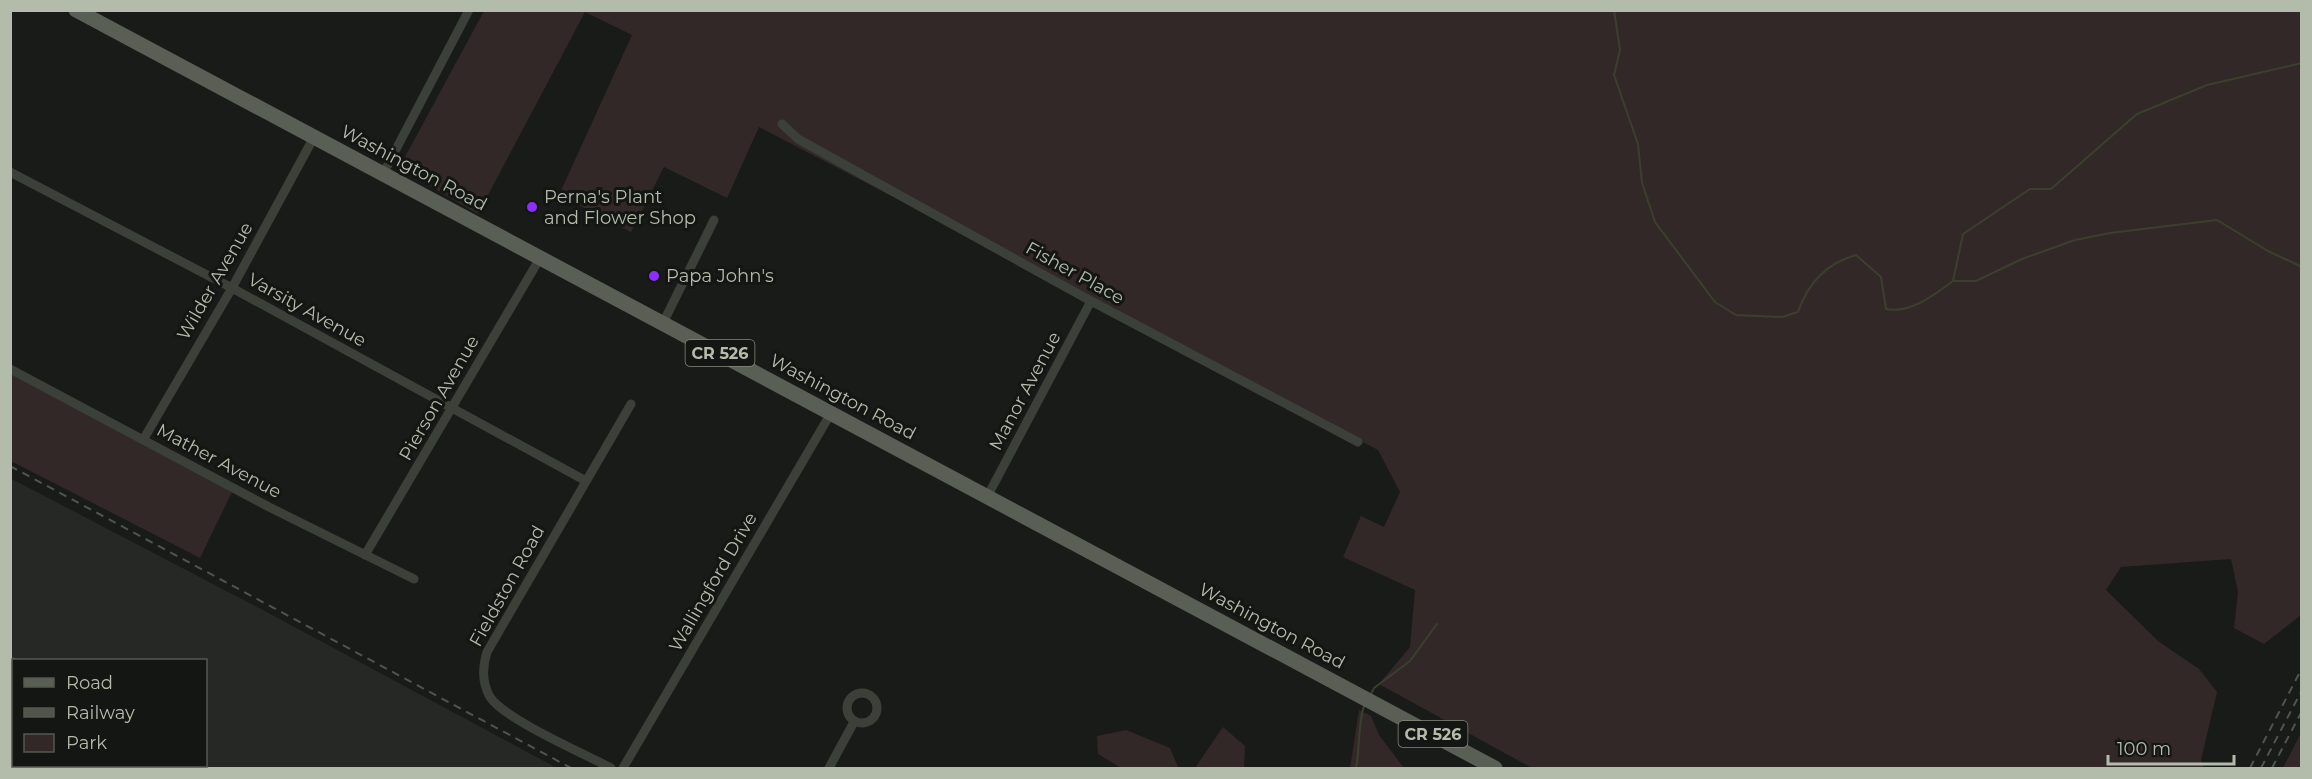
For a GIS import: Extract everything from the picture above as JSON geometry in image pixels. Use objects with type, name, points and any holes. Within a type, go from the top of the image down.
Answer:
[{"type":"main road","name":"Washington Road","points":[[76,10],[1495,768]]},
{"type":"street","points":[[383,174],[469,10]]},
{"type":"street","name":"Fisher Place","points":[[782,124],[798,139],[1091,301],[1358,442]]},
{"type":"street","name":"Wilder Avenue","points":[[143,440],[232,288],[314,137]]},
{"type":"street","name":"Varsity Avenue","points":[[10,172],[232,288],[586,481]]},
{"type":"street","points":[[663,323],[714,220]]},
{"type":"street","name":"Pierson Avenue","points":[[365,555],[540,258]]},
{"type":"street","name":"Manor Avenue","points":[[987,497],[1091,301]]},
{"type":"street","name":"Mather Avenue","points":[[10,369],[414,579]]},
{"type":"street","name":"Fieldston Road","points":[[611,768],[506,713],[491,699],[484,680],[487,652],[631,404]]},
{"type":"street","name":"Wallingford Drive","points":[[623,768],[831,413]]},
{"type":"street","points":[[829,768],[854,722]]},
{"type":"shaded area","points":[[10,478],[261,609],[557,768],[11,768]]},
{"type":"green space","points":[[484,11],[2301,11],[2301,615],[2264,644],[2234,628],[2238,592],[2231,559],[2121,567],[2106,590],[2158,641],[2199,669],[2217,692],[2201,760],[2204,768],[1532,768],[1379,684],[1410,647],[1415,590],[1343,557],[1361,516],[1384,527],[1400,492],[1378,450],[759,127],[727,198],[664,167],[631,232],[559,195],[632,35],[585,12],[478,214],[399,168]]},
{"type":"green space","points":[[10,374],[232,492],[200,558],[11,461]]},
{"type":"green space","points":[[1359,710],[1371,716],[1379,735],[1404,768],[1350,768]]},
{"type":"green space","points":[[1223,727],[1245,746],[1244,768],[1195,768]]},
{"type":"green space","points":[[1126,730],[1170,748],[1178,767],[1181,768],[1121,768],[1098,754],[1097,736]]},
{"type":"green space","points":[[2301,732],[2301,768],[2283,768],[2299,737]]},
{"type":"waterway","points":[[1614,10],[1620,50],[1614,75],[1638,144],[1642,183],[1655,222],[1715,302],[1736,315],[1782,317],[1798,312],[1807,292],[1820,276],[1836,263],[1856,255],[1881,277],[1886,309],[1895,310],[1913,306],[1953,281],[1963,234],[2030,189],[2051,189],[2137,114],[2207,85],[2302,63]]},
{"type":"waterway","points":[[1954,281],[1976,281],[2022,259],[2075,240],[2110,233],[2217,220],[2268,251],[2302,267]]},
{"type":"waterway","points":[[1371,694],[1374,688],[1410,661],[1437,624]]},
{"type":"waterway","points":[[1356,768],[1361,717],[1365,704]]},
{"type":"railway","points":[[10,466],[571,768]]},
{"type":"railway","points":[[2250,768],[2302,668]]},
{"type":"railway","points":[[2261,768],[2302,690]]},
{"type":"railway","points":[[2272,768],[2302,711]]},
{"type":"place","name":"Perna's Plant and Flower Shop","points":[[532,207]]},
{"type":"place","name":"Papa John's","points":[[654,276]]}]
